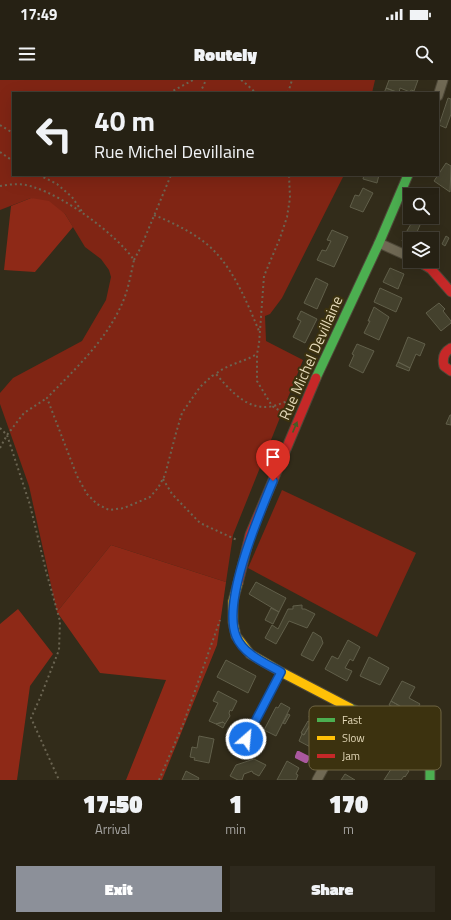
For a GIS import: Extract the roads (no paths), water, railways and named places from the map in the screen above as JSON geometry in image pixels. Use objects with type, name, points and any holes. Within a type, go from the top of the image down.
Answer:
[{"type":"street","points":[[439,93],[443,80]]},
{"type":"street","name":"Rue Michel Devillaine","points":[[347,706],[281,672],[250,654],[236,636],[233,622],[233,601],[250,535],[318,372],[379,244],[408,176]]},
{"type":"street","points":[[379,244],[403,255]]},
{"type":"street","points":[[429,268],[451,292]]},
{"type":"street","points":[[451,348],[445,352],[442,359],[444,366],[451,371]]},
{"type":"street","points":[[317,780],[322,770]]},
{"type":"lane","points":[[239,752],[281,672]]}]
